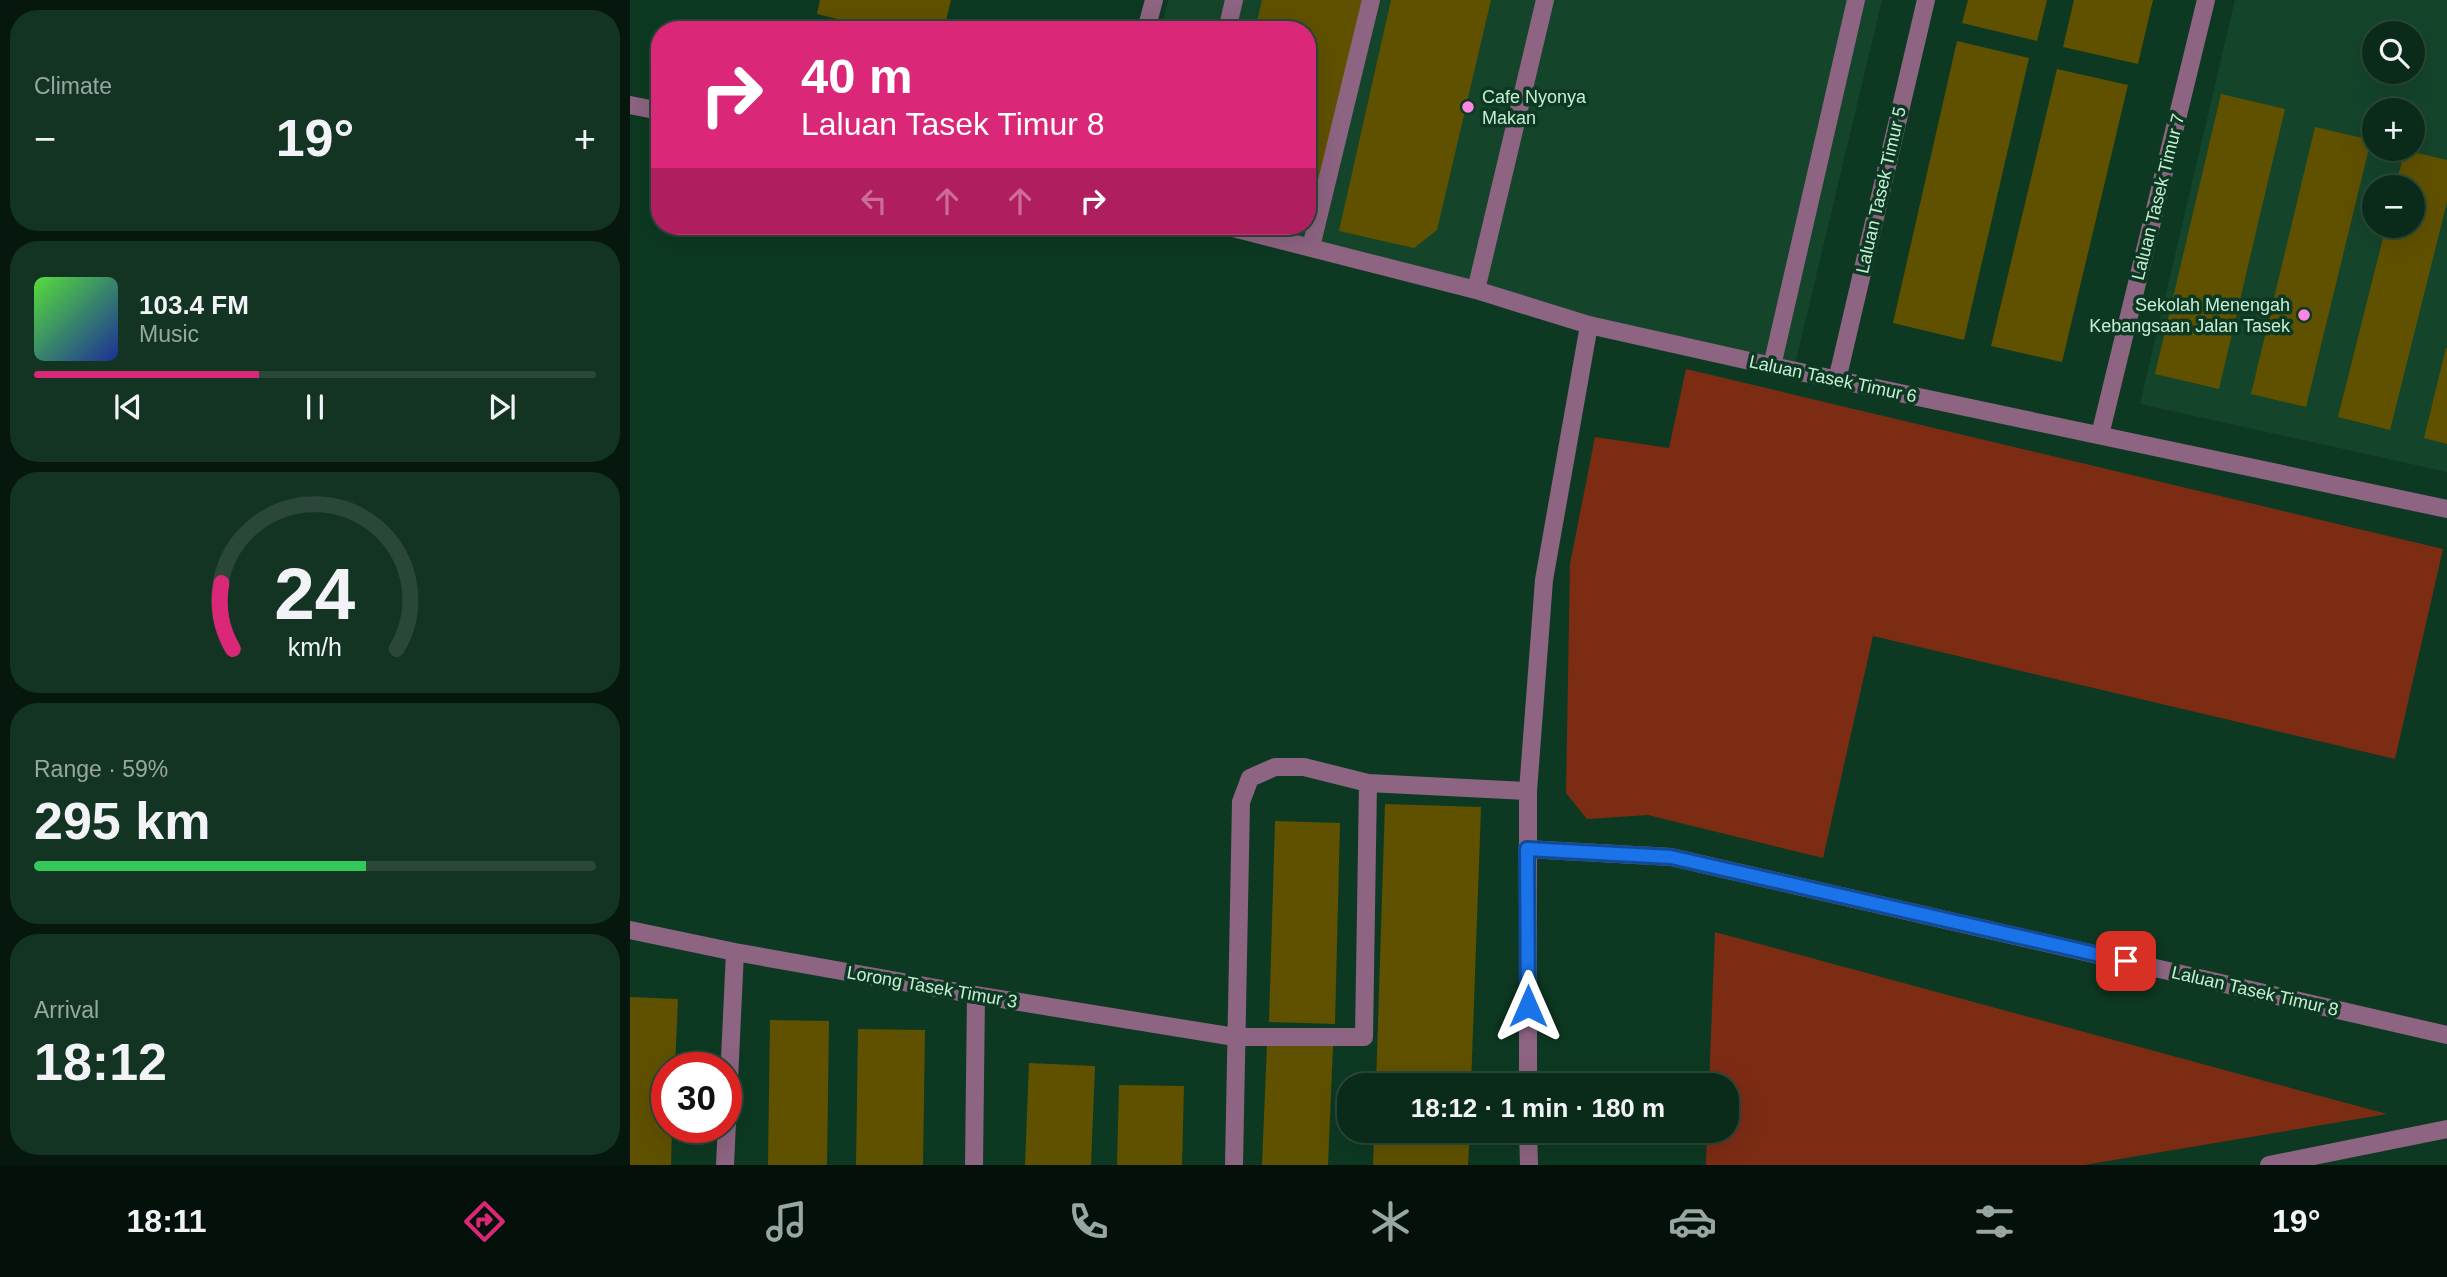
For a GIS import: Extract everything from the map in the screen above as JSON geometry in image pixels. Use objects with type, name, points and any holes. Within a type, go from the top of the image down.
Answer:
[{"type":"street","points":[[1148,21],[1154,0]]},
{"type":"street","points":[[1229,21],[1234,0]]},
{"type":"street","points":[[1316,226],[1371,0]]},
{"type":"street","points":[[1476,290],[1545,0]]},
{"type":"street","points":[[1772,366],[1856,0]]},
{"type":"street","name":"Laluan Tasek Timur 5","points":[[1837,380],[1926,0]]},
{"type":"street","name":"Laluan Tasek Timur 7","points":[[2100,435],[2206,0]]},
{"type":"street","points":[[630,105],[651,109]]},
{"type":"street","name":"Laluan Tasek Timur 6","points":[[1262,235],[1476,290],[1589,325],[2447,509]]},
{"type":"street","points":[[1311,247],[1314,235]]},
{"type":"street","points":[[1528,1073],[1528,791],[1544,580],[1589,325]]},
{"type":"street","points":[[1234,1165],[1241,802],[1250,778],[1275,767],[1304,767],[1368,783],[1528,791]]},
{"type":"street","name":"Lorong Tasek Timur 3","points":[[630,930],[976,995],[1235,1037],[1364,1037],[1368,783]]},
{"type":"street","name":"Laluan Tasek Timur 8","points":[[1527,849],[1671,857],[2447,1035]]},
{"type":"street","points":[[724,1165],[735,951]]},
{"type":"street","points":[[974,1165],[976,995]]},
{"type":"street","points":[[2269,1165],[2447,1129]]},
{"type":"street","points":[[1528,1143],[1529,1165]]},
{"type":"shaded area","points":[[1168,0],[1882,0],[1792,377],[1269,235],[1316,235],[1316,21],[1163,21]]},
{"type":"shaded area","name":"Sekolah Menengah Kebangsaan Jalan Tasek","points":[[2235,0],[2447,0],[2447,472],[2140,404]]},
{"type":"shaded area","points":[[1686,369],[2443,549],[2395,759],[1873,636],[1823,858],[1648,815],[1587,819],[1566,793],[1570,564],[1595,437],[1669,448]]},
{"type":"shaded area","points":[[1715,932],[2387,1114],[2084,1165],[1706,1165],[1707,1143],[1739,1143],[1739,1073],[1709,1073]]},
{"type":"building","points":[[820,0],[951,0],[946,21],[845,21],[817,14]]},
{"type":"building","points":[[1262,0],[1362,0],[1316,193],[1316,21],[1257,21]]},
{"type":"building","points":[[1391,0],[1491,0],[1437,230],[1414,248],[1339,231]]},
{"type":"building","points":[[1968,0],[2047,0],[2037,41],[1962,23]]},
{"type":"building","points":[[2074,0],[2153,0],[2138,64],[2063,47]]},
{"type":"building","points":[[1957,41],[2029,58],[1964,340],[1893,323]]},
{"type":"building","points":[[2057,69],[2128,85],[2062,362],[1991,346]]},
{"type":"building","points":[[2221,94],[2285,109],[2219,389],[2155,374]]},
{"type":"building","points":[[2315,127],[2362,138],[2362,161],[2366,161],[2306,407],[2251,394]]},
{"type":"building","points":[[2425,155],[2447,160],[2447,202],[2390,430],[2338,417],[2383,238],[2425,238],[2425,175],[2398,175],[2402,161],[2425,161]]},
{"type":"building","points":[[2447,349],[2447,444],[2424,438]]},
{"type":"building","points":[[1385,804],[1481,807],[1471,1073],[1376,1073]]},
{"type":"building","points":[[1275,821],[1340,823],[1335,1024],[1269,1022]]},
{"type":"building","points":[[630,997],[678,999],[676,1052],[651,1052],[651,1143],[672,1143],[671,1165],[630,1165]]},
{"type":"building","points":[[770,1020],[829,1021],[827,1165],[768,1165]]},
{"type":"building","points":[[858,1029],[925,1030],[923,1165],[856,1165]]},
{"type":"building","points":[[1267,1044],[1333,1046],[1328,1165],[1262,1165]]},
{"type":"building","points":[[1029,1063],[1095,1066],[1091,1165],[1025,1165]]},
{"type":"building","points":[[1119,1085],[1184,1086],[1182,1165],[1117,1165]]},
{"type":"building","points":[[1374,1143],[1469,1143],[1468,1165],[1373,1165]]},
{"type":"place","name":"Cafe Nyonya Makan","points":[[1468,107]]},
{"type":"place","name":"Sekolah Menengah Kebangsaan Jalan Tasek","points":[[2304,315]]},
{"type":"route","points":[[1528,1006],[1527,849],[1671,857],[2126,961]]}]
